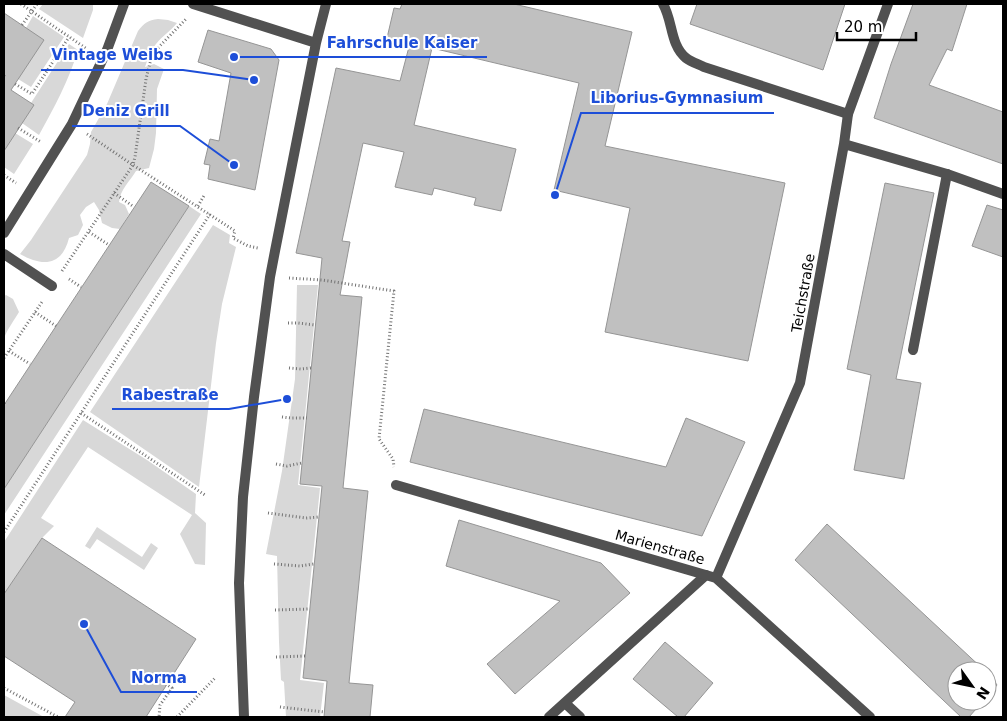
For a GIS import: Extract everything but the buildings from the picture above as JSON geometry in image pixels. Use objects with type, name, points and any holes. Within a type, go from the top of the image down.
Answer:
[{"type":"street","points":[[4,234],[72,124],[102,59],[124,4]]},
{"type":"street","points":[[195,4],[316,43]]},
{"type":"street","points":[[244,717],[239,583],[243,496],[254,397],[270,277],[316,43],[326,4]]},
{"type":"street","points":[[663,4],[668,12],[676,48],[686,58],[704,67],[848,114]]},
{"type":"street","name":"Teichstraße","points":[[711,576],[800,383],[848,114],[888,4]]},
{"type":"street","points":[[844,144],[947,174],[1003,194]]},
{"type":"street","points":[[912,350],[947,174]]},
{"type":"street","points":[[4,254],[52,286]]},
{"type":"street","name":"Marienstraße","points":[[396,486],[711,576],[870,717]]},
{"type":"street","points":[[549,717],[711,576]]},
{"type":"street","points":[[565,703],[580,717]]},
{"type":"path","points":[[21,4],[102,59]]},
{"type":"path","points":[[22,25],[37,4]]},
{"type":"path","points":[[4,358],[133,165],[150,62],[155,51],[181,25],[195,4]]},
{"type":"path","points":[[15,84],[32,94],[69,37]]},
{"type":"path","points":[[72,124],[235,231],[233,238],[248,246],[275,251]]},
{"type":"path","points":[[18,128],[55,151]]},
{"type":"path","points":[[114,193],[134,207]]},
{"type":"path","points":[[198,206],[205,194]]},
{"type":"path","points":[[4,532],[210,214]]},
{"type":"path","points":[[89,231],[109,245]]},
{"type":"path","points":[[270,277],[322,280],[394,290],[378,438],[393,459],[396,486]]},
{"type":"path","points":[[35,312],[56,326]]},
{"type":"path","points":[[288,323],[315,325]]},
{"type":"path","points":[[9,351],[30,364]]},
{"type":"path","points":[[289,368],[301,370],[311,368]]},
{"type":"path","points":[[81,413],[205,495]]},
{"type":"path","points":[[282,417],[306,418]]},
{"type":"path","points":[[276,464],[287,466],[302,463]]},
{"type":"path","points":[[268,513],[306,518],[319,517]]},
{"type":"path","points":[[274,564],[300,566],[314,564]]},
{"type":"path","points":[[275,610],[310,609]]},
{"type":"path","points":[[276,657],[305,656]]},
{"type":"path","points":[[151,674],[172,688],[160,705],[159,717]]},
{"type":"path","points":[[177,717],[215,678]]},
{"type":"path","points":[[4,688],[58,717]]},
{"type":"path","points":[[280,707],[324,712]]},
{"type":"shaded area","points":[[43,4],[93,4],[93,10],[83,38],[39,9]]},
{"type":"shaded area","points":[[33,16],[64,37],[31,87],[18,79],[26,28]]},
{"type":"shaded area","points":[[158,19],[177,23],[154,47],[145,67],[154,64],[164,69],[157,89],[156,133],[149,168],[136,171],[123,190],[119,202],[125,205],[129,214],[120,229],[112,228],[102,223],[99,210],[94,202],[86,207],[80,215],[83,225],[78,235],[69,238],[62,254],[56,259],[44,262],[36,261],[20,254],[87,155],[91,132],[107,104],[138,31],[146,22]]},
{"type":"shaded area","points":[[69,44],[78,50],[61,94],[39,135],[22,123],[31,103]]},
{"type":"shaded area","points":[[15,133],[33,144],[14,174],[4,167],[4,151]]},
{"type":"shaded area","points":[[189,206],[201,214],[4,515],[4,489]]},
{"type":"shaded area","points":[[213,225],[230,235],[229,243],[236,247],[222,304],[199,487],[90,412]]},
{"type":"shaded area","points":[[297,285],[318,285],[298,485],[320,488],[300,680],[324,683],[320,717],[286,717],[284,682],[281,680],[277,556],[266,554],[282,471],[295,379]]},
{"type":"shaded area","points":[[6,295],[13,299],[19,312],[4,339],[4,296]]},
{"type":"shaded area","points":[[83,420],[147,460],[196,494],[195,513],[206,523],[205,565],[195,564],[180,534],[192,515],[88,447],[41,518],[54,526],[42,538],[4,594],[4,542]]},
{"type":"shaded area","points":[[97,527],[142,557],[151,543],[158,548],[144,570],[97,539],[90,549],[85,546]]},
{"type":"shaded area","points":[[4,695],[44,717],[4,717]]},
{"type":"place","name":"Fahrschule Kaiser","points":[[234,57]]},
{"type":"place","name":"Vintage Weibs","points":[[254,80]]},
{"type":"place","name":"Deniz Grill","points":[[234,165]]},
{"type":"place","name":"Liborius-Gymnasium","points":[[555,195]]},
{"type":"place","name":"Rabestraße","points":[[287,399]]},
{"type":"place","name":"Norma","points":[[84,624]]}]
